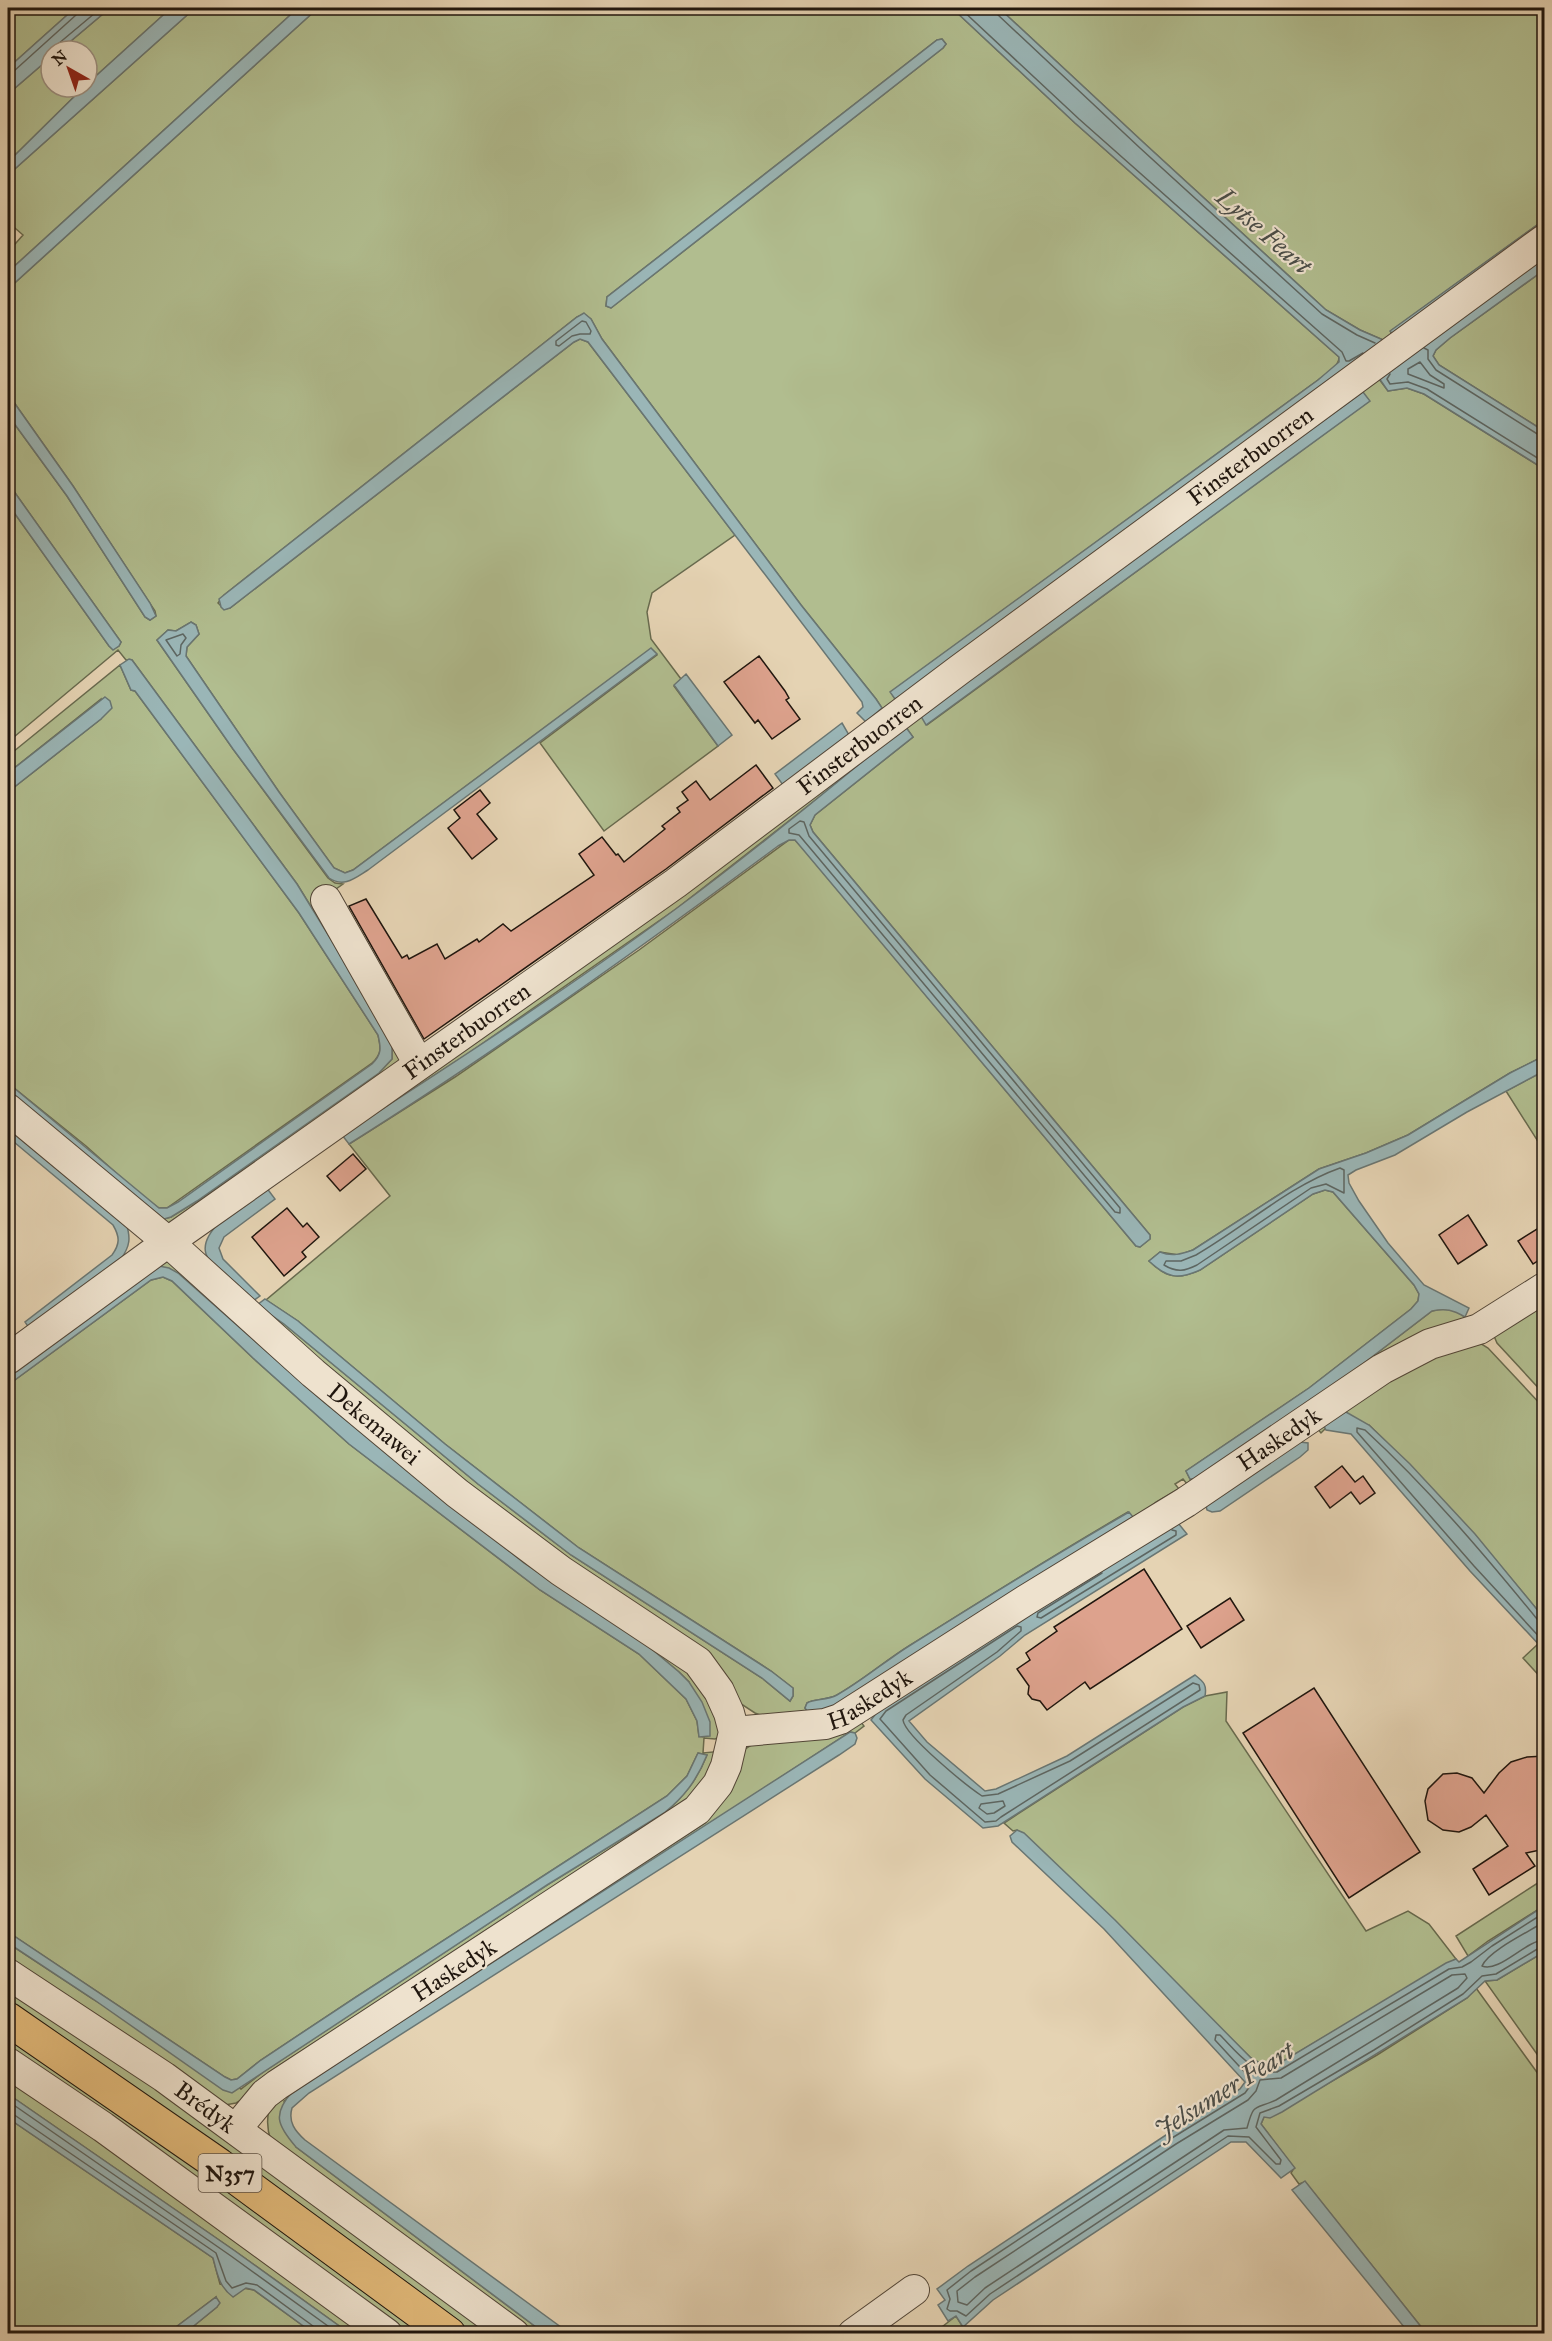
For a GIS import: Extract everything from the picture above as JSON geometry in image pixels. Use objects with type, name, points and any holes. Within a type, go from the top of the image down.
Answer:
[{"type":"main road","name":"Brédyk","points":[[8,2019],[210,2158],[449,2334]]},
{"type":"street","name":"Finsterbuorren","points":[[8,1359],[168,1242],[676,883],[959,670],[1545,240]]},
{"type":"street","points":[[326,900],[419,1064]]},
{"type":"street","name":"Dekemawei","points":[[8,1109],[168,1242],[322,1380],[457,1493],[561,1571],[698,1662],[719,1691],[729,1713],[734,1732]]},
{"type":"street","name":"Haskedyk","points":[[236,2129],[265,2094],[277,2085],[697,1810],[718,1784],[726,1766],[734,1732],[825,1724],[840,1719],[1016,1606],[1186,1502],[1382,1369],[1430,1344],[1479,1329],[1545,1288]]},
{"type":"street","name":"Brédyk","points":[[8,1974],[106,2037],[236,2129],[514,2334]]},
{"type":"street","points":[[8,2063],[103,2127],[387,2334]]},
{"type":"street","points":[[853,2334],[914,2290]]},
{"type":"green space","points":[[8,8],[75,8],[39,39],[8,68]]},
{"type":"green space","points":[[110,8],[171,8],[99,73],[99,39],[73,39]]},
{"type":"green space","points":[[195,8],[298,8],[8,272],[8,252],[23,235],[8,222],[8,175],[93,99],[99,99],[99,94]]},
{"type":"green space","points":[[318,8],[952,8],[1075,123],[1339,357],[1337,364],[1328,373],[891,692],[895,699],[927,681],[1362,359],[1376,359],[901,707],[872,723],[866,722],[882,708],[876,699],[801,605],[602,339],[591,319],[584,314],[577,317],[224,595],[218,603],[224,609],[230,608],[580,339],[588,342],[735,535],[652,593],[647,612],[651,639],[681,679],[674,686],[718,746],[604,831],[540,743],[657,655],[651,649],[353,870],[345,873],[334,868],[186,656],[187,647],[199,634],[196,625],[191,622],[176,631],[168,630],[157,640],[233,749],[328,878],[335,883],[343,884],[319,901],[406,1052],[399,1069],[183,1223],[167,1225],[153,1222],[144,1216],[8,1103],[8,1093],[142,1208],[164,1219],[197,1201],[379,1073],[392,1059],[392,1044],[384,1025],[297,884],[132,660],[126,660],[118,650],[8,742],[8,504],[109,646],[113,649],[121,642],[8,483],[8,415],[67,496],[145,617],[150,620],[156,616],[155,611],[73,486],[8,394],[8,289]],"holes":[[[942,39],[946,44],[611,308],[606,306],[607,297],[937,40]]]},
{"type":"green space","points":[[999,8],[1544,8],[1544,220],[1391,331],[1390,343],[1360,330],[1326,310]]},
{"type":"green space","points":[[39,67],[39,99],[72,99],[8,162],[8,94]]},
{"type":"green space","points":[[1544,270],[1544,431],[1439,365],[1433,356],[1436,350],[1450,338]]},
{"type":"green space","points":[[1382,366],[1385,372],[1379,379],[1388,391],[1407,388],[1424,394],[1544,469],[1544,1056],[1510,1073],[1408,1135],[1366,1153],[1319,1169],[1193,1250],[1179,1255],[1160,1252],[1149,1261],[1161,1271],[1173,1276],[1200,1270],[1313,1194],[1325,1190],[1333,1192],[1414,1285],[1419,1294],[1418,1301],[1411,1309],[1309,1388],[1186,1471],[1190,1479],[1194,1479],[1334,1386],[1432,1311],[1452,1310],[1461,1314],[1468,1321],[1438,1333],[1389,1359],[1202,1485],[1193,1487],[1183,1479],[1175,1484],[1179,1489],[1156,1502],[1106,1545],[865,1698],[825,1717],[773,1720],[755,1713],[735,1700],[706,1660],[691,1648],[608,1596],[528,1540],[457,1485],[353,1399],[252,1309],[257,1305],[284,1324],[478,1484],[571,1555],[762,1678],[790,1701],[793,1688],[771,1671],[579,1548],[445,1444],[298,1321],[266,1300],[390,1196],[349,1144],[455,1077],[639,950],[789,840],[795,840],[806,852],[1136,1246],[1140,1247],[1150,1239],[1150,1235],[813,832],[810,825],[815,815],[913,737],[905,726],[835,785],[676,909],[463,1057],[342,1135],[338,1129],[415,1074],[419,1079],[655,916],[773,827],[770,822],[915,708]],"holes":[[[1362,392],[1369,401],[927,725],[920,713]],[[1128,1512],[1133,1518],[841,1707],[826,1712],[808,1711],[805,1708],[810,1701],[833,1697],[909,1646]]]},
{"type":"green space","points":[[120,665],[131,690],[135,691],[299,913],[378,1035],[380,1047],[378,1057],[372,1063],[167,1208],[159,1208],[142,1196],[86,1146],[8,1083],[8,792],[101,719],[101,699],[8,773],[8,756]]},
{"type":"green space","points":[[1544,1071],[1544,1151],[1506,1091]]},
{"type":"green space","points":[[170,1257],[690,1663],[723,1736],[715,1739],[704,1738],[703,1753],[723,1751],[709,1786],[254,2093],[236,2103],[225,2105],[8,1964],[8,1943],[93,1999],[241,2089],[266,2070],[547,1885],[664,1813],[689,1787],[707,1755],[698,1753],[687,1776],[667,1796],[356,1997],[261,2060],[237,2079],[231,2080],[225,2077],[8,1932],[8,1385],[151,1280],[163,1277],[172,1281],[349,1444],[540,1590],[639,1654],[686,1699],[697,1721],[699,1736],[704,1737],[689,1682],[679,1672],[642,1641],[524,1563],[325,1403],[159,1266]]},
{"type":"green space","points":[[1544,1294],[1544,1394],[1497,1343],[1494,1336]]},
{"type":"green space","points":[[1475,1340],[1488,1348],[1544,1408],[1544,1618],[1460,1519],[1369,1425],[1326,1428],[1321,1433],[1316,1427],[1385,1373]]},
{"type":"green space","points":[[1538,1644],[1544,1650],[1544,1681],[1523,1658]]},
{"type":"green space","points":[[1227,1692],[1226,1721],[1366,1931],[1408,1911],[1429,1924],[1456,1959],[1275,2066],[1265,2066],[1251,2058],[1017,1830],[1013,1831],[1004,1823],[1183,1707],[1205,1696]]},
{"type":"green space","points":[[857,1717],[864,1726],[855,1733],[850,1732],[284,2101],[296,2147],[544,2333],[528,2333],[271,2141],[267,2121],[272,2100],[699,1818],[745,1749],[756,1742]]},
{"type":"green space","points":[[1544,1879],[1544,1906],[1468,1956],[1456,1936]]},
{"type":"green space","points":[[1544,1952],[1544,2064],[1485,1981],[1497,1980]]},
{"type":"green space","points":[[8,1982],[501,2333],[470,2333],[171,2115],[8,2004]]},
{"type":"green space","points":[[1476,1988],[1544,2082],[1544,2333],[1426,2333],[1305,2182],[1299,2184],[1291,2173],[1294,2168],[1261,2124],[1264,2117],[1270,2117],[1377,2055],[1467,1998]]},
{"type":"green space","points":[[8,2034],[428,2333],[397,2333],[8,2056]]},
{"type":"green space","points":[[8,2071],[377,2333],[349,2333],[8,2094]]},
{"type":"green space","points":[[8,2118],[213,2258],[220,2284],[254,2290],[313,2333],[185,2333],[217,2307],[216,2297],[168,2333],[8,2333]]},
{"type":"green space","points":[[956,2316],[963,2327],[954,2333],[933,2334]]},
{"type":"water","points":[[75,8],[110,8],[73,39],[40,39]]},
{"type":"water","points":[[171,8],[195,8],[99,94],[99,73]]},
{"type":"water","points":[[298,8],[318,8],[8,289],[8,272]]},
{"type":"water","points":[[952,8],[999,8],[1326,310],[1360,330],[1390,343],[1544,252],[1544,270],[1450,338],[1436,350],[1433,356],[1439,365],[1544,431],[1544,469],[1424,394],[1407,388],[1388,391],[1379,378],[927,681],[895,699],[890,692],[1318,380],[1339,362],[1339,357],[1075,123]]},
{"type":"water","points":[[942,39],[946,44],[943,48],[611,308],[606,306],[607,297],[937,40]]},
{"type":"water","points":[[39,40],[39,67],[8,94],[8,68]]},
{"type":"water","points":[[72,99],[93,99],[8,175],[8,162]]},
{"type":"water","points":[[1544,220],[1544,229],[1392,333],[1390,331]]},
{"type":"water","points":[[584,313],[591,319],[602,339],[801,605],[876,699],[882,708],[866,722],[857,713],[863,707],[862,702],[588,342],[580,339],[230,608],[224,610],[221,607],[219,599]]},
{"type":"water","points":[[1363,392],[1370,401],[926,725],[919,713]]},
{"type":"water","points":[[8,394],[73,486],[150,603],[156,616],[150,620],[145,617],[67,496],[8,415]]},
{"type":"water","points":[[8,483],[121,642],[113,650],[8,504]]},
{"type":"water","points":[[191,622],[196,625],[199,634],[187,647],[186,656],[334,868],[345,873],[353,870],[651,648],[657,654],[368,870],[349,881],[340,882],[329,878],[233,749],[157,640],[168,630],[176,631]]},
{"type":"water","points":[[129,659],[132,660],[297,884],[384,1026],[392,1044],[392,1059],[379,1073],[197,1201],[164,1219],[8,1093],[8,1083],[159,1208],[167,1208],[372,1064],[378,1057],[380,1047],[378,1035],[299,913],[135,691],[131,690],[120,665]]},
{"type":"water","points":[[686,674],[732,735],[718,746],[674,685]]},
{"type":"water","points":[[105,697],[110,701],[112,708],[101,719],[8,792],[8,773]]},
{"type":"water","points":[[842,723],[849,735],[783,785],[775,774]]},
{"type":"water","points":[[905,726],[913,737],[815,815],[810,825],[813,832],[1150,1235],[1150,1239],[1140,1247],[1136,1246],[795,840],[789,840],[778,846],[566,999],[404,1109],[349,1144],[342,1135],[511,1024],[636,938],[764,841]]},
{"type":"water","points":[[1544,1056],[1544,1071],[1467,1112],[1395,1155],[1348,1175],[1349,1183],[1359,1201],[1388,1243],[1424,1285],[1469,1308],[1465,1317],[1449,1310],[1432,1311],[1334,1386],[1194,1479],[1190,1479],[1186,1471],[1309,1388],[1411,1309],[1418,1301],[1419,1294],[1414,1285],[1333,1192],[1325,1190],[1313,1194],[1200,1270],[1173,1276],[1161,1271],[1149,1261],[1160,1252],[1173,1255],[1193,1250],[1319,1169],[1366,1153],[1408,1135],[1510,1073]]},
{"type":"water","points":[[8,1125],[126,1223],[129,1233],[128,1246],[121,1259],[29,1328],[25,1322],[112,1255],[118,1244],[118,1237],[113,1225],[8,1137]]},
{"type":"water","points":[[266,1187],[275,1199],[224,1237],[219,1248],[223,1259],[260,1296],[253,1301],[209,1260],[206,1254],[206,1244],[209,1235],[226,1216]]},
{"type":"water","points":[[159,1266],[178,1273],[325,1403],[524,1563],[642,1641],[679,1672],[689,1682],[702,1702],[710,1722],[710,1736],[699,1737],[697,1721],[686,1699],[639,1654],[540,1590],[349,1444],[172,1281],[163,1277],[151,1280],[8,1385],[8,1373]]},
{"type":"water","points":[[265,1299],[298,1321],[445,1444],[579,1548],[771,1671],[793,1688],[790,1701],[762,1678],[571,1555],[478,1484],[284,1324],[257,1305]]},
{"type":"water","points":[[1346,1412],[1369,1425],[1410,1464],[1475,1534],[1544,1618],[1544,1650],[1470,1571],[1351,1434],[1326,1430],[1323,1424],[1337,1414]]},
{"type":"water","points":[[1300,1442],[1308,1443],[1308,1450],[1300,1457],[1220,1511],[1207,1510],[1206,1506]]},
{"type":"water","points":[[1129,1512],[1133,1517],[826,1712],[807,1711],[805,1708],[810,1701],[833,1697],[936,1629]]},
{"type":"water","points":[[1178,1523],[1187,1534],[1025,1635],[1000,1656],[909,1721],[927,1742],[985,1791],[996,1789],[1067,1756],[1195,1675],[1204,1684],[1205,1696],[1183,1707],[998,1826],[983,1828],[925,1779],[871,1720],[881,1707]]},
{"type":"water","points":[[850,1732],[855,1733],[857,1738],[855,1744],[839,1755],[309,2093],[292,2108],[293,2126],[305,2140],[569,2333],[544,2333],[296,2147],[290,2139],[281,2126],[280,2113],[286,2099],[293,2091]]},
{"type":"water","points":[[698,1753],[707,1755],[699,1772],[684,1794],[664,1813],[547,1885],[232,2093],[223,2090],[8,1943],[8,1932],[225,2077],[231,2080],[237,2079],[261,2060],[356,1997],[667,1796],[687,1776]]},
{"type":"water","points":[[1017,1830],[1024,1833],[1115,1920],[1251,2058],[1265,2066],[1275,2066],[1446,1963],[1456,1959],[1459,1962],[1544,1906],[1544,1952],[1497,1980],[1485,1981],[1467,1998],[1282,2112],[1270,2118],[1264,2117],[1261,2124],[1295,2168],[1281,2178],[1246,2142],[1231,2142],[993,2300],[963,2327],[956,2316],[948,2321],[938,2305],[945,2300],[937,2289],[1169,2133],[1240,2089],[1245,2082],[1104,1929],[1012,1842],[1010,1836]]},
{"type":"water","points":[[8,2094],[349,2333],[313,2333],[254,2290],[246,2288],[233,2297],[222,2284],[213,2258],[8,2118]]},
{"type":"water","points":[[1305,2181],[1426,2333],[1409,2333],[1292,2190]]},
{"type":"water","points":[[216,2297],[220,2303],[217,2307],[185,2333],[168,2333]]},
{"type":"building","points":[[759,656],[785,691],[789,698],[786,700],[800,719],[772,739],[758,720],[755,723],[724,682]]},
{"type":"building","points":[[756,765],[773,788],[666,869],[424,1039],[349,906],[366,899],[402,958],[407,955],[409,959],[437,944],[445,959],[477,939],[479,942],[503,924],[511,931],[594,875],[579,854],[602,837],[624,862],[665,829],[662,826],[680,812],[677,808],[688,800],[682,792],[696,781],[710,800]]},
{"type":"building","points":[[480,790],[490,803],[477,814],[497,839],[472,859],[448,828],[460,818],[454,810]]},
{"type":"building","points":[[353,1154],[366,1169],[340,1191],[327,1176]]},
{"type":"building","points":[[287,1208],[303,1227],[307,1223],[319,1237],[302,1252],[306,1257],[284,1276],[252,1237]]},
{"type":"building","points":[[1468,1215],[1487,1245],[1458,1264],[1439,1235]]},
{"type":"building","points":[[1545,1224],[1545,1256],[1533,1264],[1518,1241]]},
{"type":"building","points":[[1342,1466],[1355,1482],[1363,1476],[1375,1493],[1360,1504],[1351,1492],[1330,1508],[1315,1487]]},
{"type":"building","points":[[1144,1569],[1182,1629],[1090,1689],[1085,1682],[1047,1710],[1040,1701],[1032,1699],[1028,1694],[1029,1686],[1017,1669],[1030,1660],[1026,1653],[1057,1631],[1054,1627]]},
{"type":"building","points":[[1230,1598],[1244,1620],[1201,1648],[1187,1626]]},
{"type":"building","points":[[1314,1688],[1420,1852],[1349,1898],[1243,1733]]},
{"type":"building","points":[[1545,1756],[1545,1849],[1526,1853],[1535,1866],[1489,1895],[1473,1869],[1508,1846],[1486,1815],[1471,1827],[1459,1832],[1443,1830],[1428,1820],[1425,1801],[1428,1789],[1443,1774],[1457,1773],[1472,1778],[1484,1793],[1499,1773],[1511,1762],[1527,1757]]},
{"type":"water label","name":"Lytse Feart","points":[[1264,231]]},
{"type":"water label","name":"Jelsumer Feart","points":[[1224,2090]]}]
